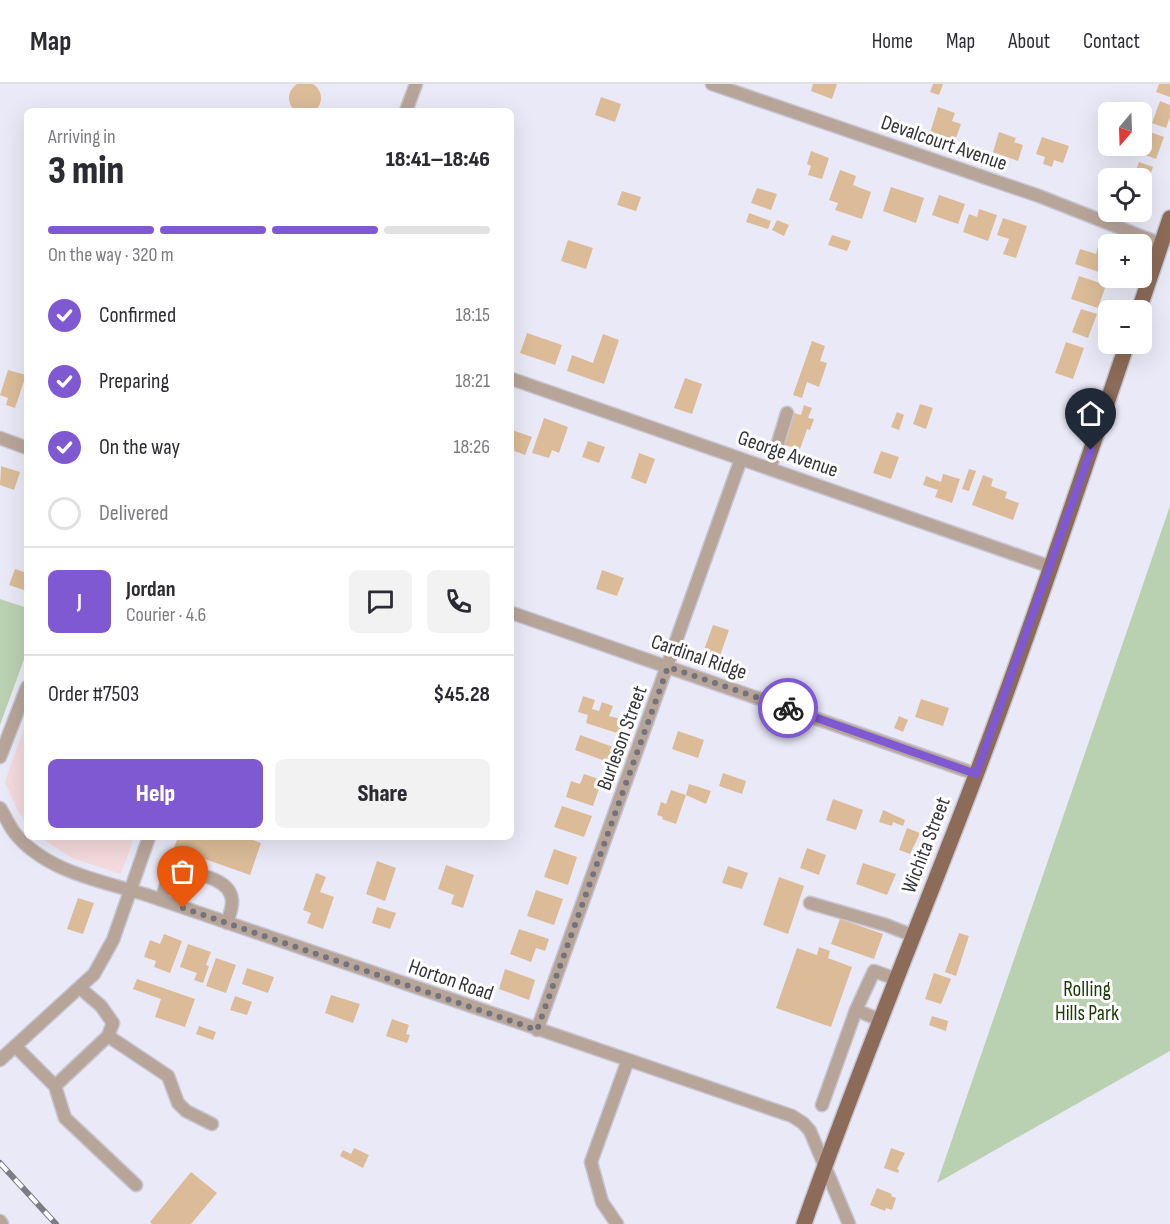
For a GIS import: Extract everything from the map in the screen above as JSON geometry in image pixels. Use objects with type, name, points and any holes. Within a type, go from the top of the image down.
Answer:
[{"type":"main road","points":[[1142,300],[1170,218]]},
{"type":"main road","name":"Wichita Street","points":[[804,1224],[880,1020],[976,774],[1051,567],[1124,354]]},
{"type":"street","points":[[407,108],[416,84]]},
{"type":"street","name":"Devalcourt Avenue","points":[[712,84],[1039,196],[1161,244]]},
{"type":"street","name":"George Avenue","points":[[514,380],[1051,567]]},
{"type":"street","points":[[770,468],[787,413]]},
{"type":"street","points":[[0,438],[24,447]]},
{"type":"street","name":"Burleson Street","points":[[537,1030],[741,459]]},
{"type":"street","name":"Cardinal Ridge","points":[[514,614],[976,774]]},
{"type":"street","points":[[0,757],[24,695]]},
{"type":"street","name":"Horton Road","points":[[0,808],[14,832],[40,855],[68,870],[792,1116],[810,1131],[849,1224]]},
{"type":"street","points":[[0,1060],[80,988],[103,961],[113,940],[148,840]]},
{"type":"street","points":[[161,900],[170,873],[177,869],[222,883],[230,890],[232,901],[227,923]]},
{"type":"street","points":[[810,903],[886,925],[914,936]]},
{"type":"street","points":[[822,1105],[856,1010],[874,971],[896,979]]},
{"type":"street","points":[[55,1086],[108,1036],[113,1023],[101,1006],[80,988]]},
{"type":"street","points":[[856,1010],[880,1020]]},
{"type":"street","points":[[108,1036],[168,1076],[178,1103],[186,1111],[212,1124]]},
{"type":"street","points":[[15,1046],[55,1086],[65,1118],[136,1185]]},
{"type":"street","points":[[617,1224],[602,1202],[591,1162],[628,1060]]},
{"type":"shaded area","points":[[24,728],[24,820],[5,782]]},
{"type":"shaded area","points":[[45,840],[133,840],[121,874],[72,858]]},
{"type":"green space","name":"Rolling Hills Park","points":[[1170,506],[1170,1051],[937,1183]]},
{"type":"green space","points":[[0,599],[24,607],[24,659],[0,725]]},
{"type":"building","points":[[299,83],[311,83],[320,92],[320,104],[317,108],[293,108],[290,104],[290,92]]},
{"type":"building","points":[[813,84],[837,84],[832,99],[811,91]]},
{"type":"building","points":[[933,84],[943,84],[939,95],[930,92]]},
{"type":"building","points":[[1159,84],[1170,84],[1170,97],[1156,92]]},
{"type":"building","points":[[601,97],[621,104],[615,122],[595,115]]},
{"type":"building","points":[[1160,101],[1170,105],[1170,117],[1166,128],[1152,123]]},
{"type":"building","points":[[938,107],[955,113],[952,121],[961,124],[955,141],[930,133]]},
{"type":"building","points":[[999,132],[1016,138],[1014,142],[1023,145],[1018,161],[993,152]]},
{"type":"building","points":[[1152,133],[1164,137],[1156,159],[1148,156],[1152,156]]},
{"type":"building","points":[[1042,137],[1069,146],[1063,163],[1054,160],[1052,167],[1043,164],[1045,157],[1036,154]]},
{"type":"building","points":[[811,151],[829,158],[822,179],[808,175],[811,166],[807,164]]},
{"type":"building","points":[[1139,162],[1153,167],[1152,170],[1137,168]]},
{"type":"building","points":[[840,170],[856,176],[853,185],[871,192],[862,219],[835,210],[838,203],[829,200]]},
{"type":"building","points":[[891,187],[924,198],[916,223],[883,211]]},
{"type":"building","points":[[757,188],[777,194],[771,210],[751,203]]},
{"type":"building","points":[[622,191],[641,197],[636,211],[617,205]]},
{"type":"building","points":[[939,195],[965,204],[958,224],[932,215]]},
{"type":"building","points":[[979,209],[997,215],[988,241],[963,232],[969,214],[977,217]]},
{"type":"building","points":[[749,213],[771,221],[768,229],[746,222]]},
{"type":"building","points":[[1003,218],[1027,226],[1016,258],[1003,254],[1009,239],[997,235]]},
{"type":"building","points":[[777,220],[789,225],[784,236],[772,230]]},
{"type":"building","points":[[832,235],[851,241],[847,251],[828,245]]},
{"type":"building","points":[[568,240],[593,248],[586,269],[561,261]]},
{"type":"building","points":[[1098,247],[1098,272],[1075,264],[1080,249],[1096,254]]},
{"type":"building","points":[[1079,276],[1098,282],[1098,288],[1105,288],[1101,300],[1098,300],[1098,308],[1071,299]]},
{"type":"building","points":[[1081,309],[1097,314],[1088,338],[1072,332]]},
{"type":"building","points":[[527,333],[562,345],[555,365],[520,353]]},
{"type":"building","points":[[603,334],[619,340],[604,384],[567,371],[572,355],[593,363]]},
{"type":"building","points":[[812,341],[825,346],[820,361],[827,363],[819,387],[807,382],[802,398],[793,395]]},
{"type":"building","points":[[1066,342],[1084,348],[1073,379],[1055,373]]},
{"type":"building","points":[[8,370],[24,374],[15,408],[6,405],[8,398],[0,395]]},
{"type":"building","points":[[685,378],[702,384],[692,414],[674,408]]},
{"type":"building","points":[[920,404],[933,408],[926,429],[913,424]]},
{"type":"building","points":[[804,405],[812,408],[808,418],[814,419],[810,430],[807,429],[800,449],[781,444],[794,413],[801,415]]},
{"type":"building","points":[[897,412],[904,415],[899,430],[891,427]]},
{"type":"building","points":[[544,418],[568,427],[559,453],[552,450],[549,458],[532,453]]},
{"type":"building","points":[[514,431],[532,437],[525,455],[514,451]]},
{"type":"building","points":[[588,441],[605,447],[599,463],[582,457]]},
{"type":"building","points":[[881,451],[899,457],[891,479],[873,473]]},
{"type":"building","points":[[639,453],[655,459],[646,484],[631,478]]},
{"type":"building","points":[[1,466],[20,472],[14,490],[0,485]]},
{"type":"building","points":[[969,469],[976,471],[969,491],[962,489]]},
{"type":"building","points":[[943,474],[960,479],[952,503],[935,497],[938,490],[923,485],[926,476],[941,482]]},
{"type":"building","points":[[983,475],[993,479],[991,486],[1007,492],[1005,498],[1019,503],[1013,520],[972,505]]},
{"type":"building","points":[[15,569],[24,572],[24,590],[9,585]]},
{"type":"building","points":[[602,570],[624,578],[617,596],[596,589]]},
{"type":"building","points":[[713,625],[729,630],[717,664],[701,658]]},
{"type":"building","points":[[583,696],[595,700],[592,709],[599,711],[602,702],[613,706],[609,716],[625,720],[620,734],[586,723],[588,715],[578,712]]},
{"type":"building","points":[[921,699],[949,708],[943,726],[915,717]]},
{"type":"building","points":[[899,716],[908,720],[903,732],[894,728]]},
{"type":"building","points":[[678,731],[704,740],[698,758],[672,749]]},
{"type":"building","points":[[580,735],[613,747],[608,762],[575,750]]},
{"type":"building","points":[[723,773],[746,781],[742,794],[719,786]]},
{"type":"building","points":[[584,774],[602,780],[593,806],[566,797],[571,781],[580,784]]},
{"type":"building","points":[[689,784],[711,791],[706,804],[686,795]]},
{"type":"building","points":[[671,790],[686,795],[676,824],[657,815],[661,802],[666,804]]},
{"type":"building","points":[[833,799],[863,810],[856,830],[826,820]]},
{"type":"building","points":[[562,806],[592,816],[584,837],[554,827]]},
{"type":"building","points":[[883,810],[905,820],[903,826],[893,822],[892,826],[879,822]]},
{"type":"building","points":[[907,828],[920,833],[910,854],[899,850]]},
{"type":"building","points":[[177,840],[253,840],[261,843],[250,875],[174,848]]},
{"type":"building","points":[[807,848],[826,855],[819,875],[800,868]]},
{"type":"building","points":[[554,849],[577,857],[568,885],[544,877]]},
{"type":"building","points":[[377,861],[396,868],[385,901],[366,894]]},
{"type":"building","points":[[863,863],[896,874],[887,895],[856,884]]},
{"type":"building","points":[[446,865],[474,875],[463,908],[451,904],[454,895],[438,889]]},
{"type":"building","points":[[728,866],[748,873],[742,889],[722,883]]},
{"type":"building","points":[[316,873],[326,877],[320,892],[334,897],[323,929],[307,923],[311,913],[303,910]]},
{"type":"building","points":[[779,877],[804,886],[788,934],[763,925]]},
{"type":"building","points":[[536,890],[563,899],[554,925],[527,916]]},
{"type":"building","points":[[78,898],[94,903],[83,934],[67,929]]},
{"type":"building","points":[[377,907],[396,913],[390,929],[372,923]]},
{"type":"building","points":[[840,919],[883,934],[874,959],[831,944]]},
{"type":"building","points":[[519,929],[549,939],[545,951],[536,948],[531,962],[510,954]]},
{"type":"building","points":[[959,933],[969,936],[956,976],[945,972]]},
{"type":"building","points":[[164,934],[182,941],[170,973],[154,967],[156,961],[144,957],[150,940],[160,944]]},
{"type":"building","points":[[188,944],[211,952],[203,983],[194,980],[197,973],[180,967]]},
{"type":"building","points":[[819,947],[830,951],[828,958],[852,967],[831,1027],[776,1008],[797,948],[817,955]]},
{"type":"building","points":[[216,958],[236,965],[226,993],[206,986]]},
{"type":"building","points":[[247,968],[274,977],[268,993],[242,984]]},
{"type":"building","points":[[505,969],[535,980],[529,1000],[499,989]]},
{"type":"building","points":[[934,973],[951,979],[941,1004],[925,999]]},
{"type":"building","points":[[137,979],[195,999],[185,1027],[155,1017],[161,999],[133,989]]},
{"type":"building","points":[[331,995],[360,1004],[353,1023],[325,1013]]},
{"type":"building","points":[[235,996],[252,1002],[247,1015],[230,1010]]},
{"type":"building","points":[[932,1016],[948,1021],[946,1031],[929,1025]]},
{"type":"building","points":[[392,1019],[409,1025],[406,1034],[410,1035],[407,1043],[386,1036]]},
{"type":"building","points":[[199,1026],[216,1032],[213,1040],[196,1034]]},
{"type":"building","points":[[354,1148],[369,1155],[363,1168],[340,1156],[343,1150],[351,1154]]},
{"type":"building","points":[[891,1148],[905,1153],[897,1169],[898,1173],[884,1168]]},
{"type":"building","points":[[191,1172],[217,1193],[191,1224],[152,1224],[150,1222]]},
{"type":"building","points":[[877,1188],[896,1198],[892,1210],[886,1208],[885,1211],[870,1205]]},
{"type":"railway","points":[[0,1163],[56,1224]]},
{"type":"way so far","points":[[183,908],[537,1030],[668,667],[788,708]]},
{"type":"route","points":[[788,708],[976,774],[1091,450]]}]
